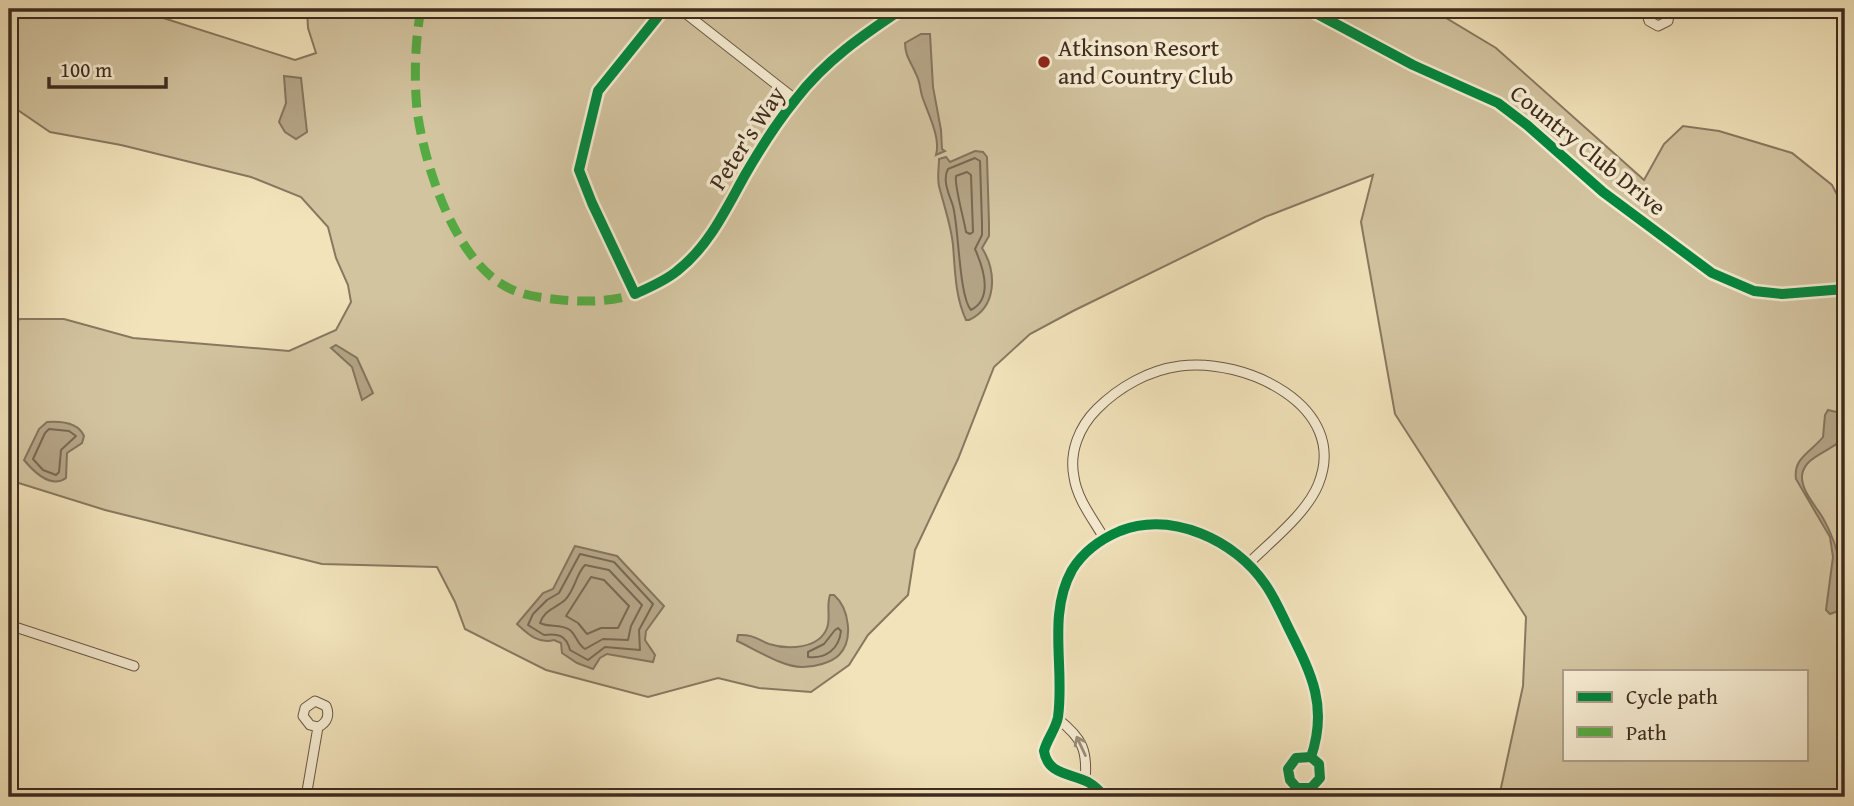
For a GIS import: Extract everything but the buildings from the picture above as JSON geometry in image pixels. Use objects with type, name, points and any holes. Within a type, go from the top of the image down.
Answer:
[{"type":"street","name":"Peter's Way","points":[[664,9],[598,91],[579,170],[635,294],[662,282],[679,270],[707,239],[758,152],[795,99],[831,60],[902,9]]},
{"type":"street","points":[[681,9],[795,99]]},
{"type":"street","name":"Country Club Drive","points":[[1308,9],[1413,65],[1498,103],[1603,192],[1712,273],[1754,291],[1782,294],[1845,289]]},
{"type":"street","points":[[1646,9],[1648,21],[1658,26],[1668,21],[1670,9]]},
{"type":"street","points":[[1104,538],[1084,505],[1074,480],[1073,452],[1083,427],[1107,400],[1137,380],[1181,366],[1227,367],[1261,378],[1292,398],[1316,426],[1324,452],[1321,479],[1308,503],[1248,564]]},
{"type":"street","points":[[1105,797],[1086,781],[1055,770],[1046,759],[1046,744],[1058,719],[1058,621],[1062,594],[1079,561],[1104,538],[1131,527],[1167,525],[1202,534],[1219,542],[1248,564],[1266,585],[1318,696],[1318,721],[1311,757]]},
{"type":"street","points":[[9,625],[134,666]]},
{"type":"street","points":[[1058,719],[1075,733],[1084,749],[1087,758],[1086,781]]},
{"type":"street","points":[[306,797],[318,727]]},
{"type":"shaded area","points":[[9,9],[135,9],[295,60],[316,53],[308,28],[307,9],[1431,9],[1496,48],[1644,180],[1664,144],[1683,126],[1719,131],[1792,153],[1832,185],[1845,210],[1845,797],[1499,797],[1523,686],[1526,617],[1395,414],[1361,222],[1373,175],[1265,217],[1073,311],[1030,334],[994,367],[958,459],[915,550],[908,595],[868,635],[849,665],[811,692],[759,688],[718,678],[648,697],[546,670],[465,629],[437,567],[322,564],[105,510],[9,480],[9,326],[20,319],[64,319],[133,338],[289,351],[336,330],[351,302],[348,285],[336,258],[328,227],[301,197],[251,177],[121,145],[50,132],[9,104]]},
{"type":"water","points":[[921,34],[930,34],[933,87],[942,149],[945,151],[936,155],[935,134],[905,48],[905,43]]},
{"type":"water","points":[[284,76],[301,78],[307,132],[296,139],[285,132],[279,122],[286,103]]},
{"type":"water","points":[[975,151],[983,152],[987,157],[989,236],[982,248],[990,268],[992,288],[985,307],[966,320],[958,292],[952,238],[938,173],[939,159],[946,157],[950,162]]},
{"type":"water","points":[[336,345],[357,358],[373,393],[362,400],[352,367],[331,348]]},
{"type":"water","points":[[1828,410],[1845,414],[1844,435],[1835,445],[1808,463],[1802,482],[1829,530],[1840,564],[1841,610],[1830,614],[1826,610],[1833,557],[1830,537],[1796,479],[1800,460],[1823,437]]},
{"type":"water","points":[[47,422],[73,425],[84,436],[82,443],[67,453],[66,478],[55,482],[43,478],[24,460],[39,429]]},
{"type":"water","points":[[575,546],[617,556],[664,606],[646,631],[645,640],[655,655],[653,662],[607,654],[600,658],[593,669],[562,653],[561,643],[538,640],[517,624],[543,593],[553,589]]},
{"type":"water","points":[[830,595],[834,595],[839,601],[848,624],[844,649],[832,660],[812,666],[795,666],[737,641],[738,635],[743,635],[777,646],[810,644],[823,635],[827,628]]},
{"type":"marked path","points":[[421,9],[415,72],[421,132],[444,208],[471,254],[487,273],[505,286],[525,294],[590,301],[617,299],[635,294]]},
{"type":"cycle path","points":[[664,9],[598,91],[579,170],[635,294],[672,275],[698,250],[716,226],[769,136],[807,85],[845,49],[902,9]]},
{"type":"cycle path","points":[[1308,9],[1413,65],[1498,103],[1603,192],[1712,273],[1754,291],[1782,294],[1845,289]]},
{"type":"cycle path","points":[[1105,797],[1088,782],[1055,769],[1046,759],[1044,751],[1058,717],[1060,605],[1072,570],[1087,552],[1113,534],[1140,526],[1181,527],[1201,534],[1237,554],[1265,584],[1305,662],[1318,707],[1316,739],[1311,757],[1296,758],[1288,769],[1290,780],[1297,788],[1311,788],[1320,778],[1319,764],[1311,757]]},
{"type":"place","name":"Atkinson Resort and Country Club","points":[[1044,62]]}]
